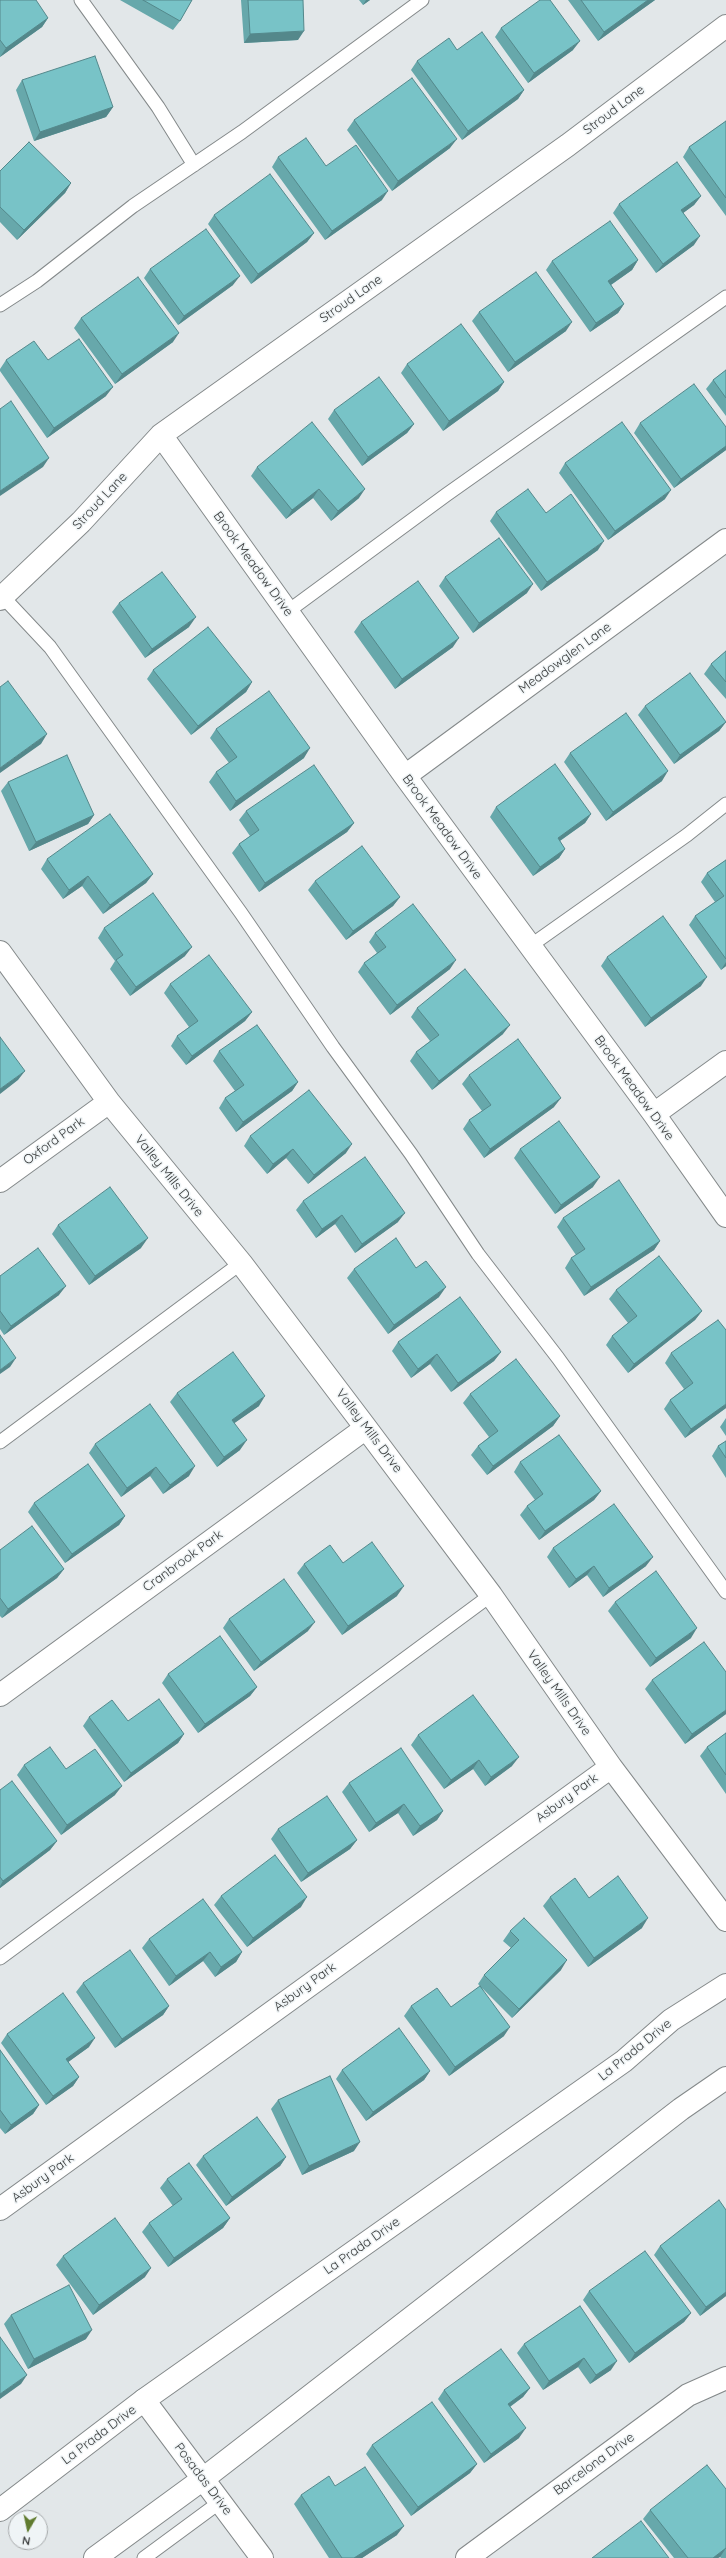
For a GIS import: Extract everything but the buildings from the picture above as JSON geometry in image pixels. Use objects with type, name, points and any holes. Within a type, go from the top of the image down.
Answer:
[{"type":"street","name":"Stroud Lane","points":[[2,598],[81,522],[160,435],[568,145],[726,26]]},
{"type":"street","name":"Brook Meadow Drive","points":[[160,435],[405,776],[654,1114],[726,1216]]},
{"type":"street","name":"Meadowglen Lane","points":[[405,776],[726,540]]},
{"type":"street","name":"Valley Mills Drive","points":[[0,952],[109,1102],[241,1263],[366,1428],[491,1595],[611,1767],[726,1920]]},
{"type":"street","points":[[654,1114],[726,1062]]},
{"type":"street","name":"Oxford Park","points":[[0,1181],[109,1102]]},
{"type":"street","name":"Cranbrook Park","points":[[0,1695],[366,1428]]},
{"type":"street","name":"Asbury Park","points":[[0,2209],[611,1767]]},
{"type":"street","name":"La Prada Drive","points":[[0,2510],[144,2400],[624,2061],[671,2020],[726,1985]]},
{"type":"street","points":[[95,2558],[203,2478],[675,2114],[726,2078]]},
{"type":"street","name":"Barcelona Drive","points":[[467,2558],[688,2395],[726,2378]]},
{"type":"street","name":"Posadas Drive","points":[[144,2400],[262,2558]]},
{"type":"lane","points":[[81,0],[158,107],[194,165]]},
{"type":"lane","points":[[0,305],[37,281],[132,206],[194,165],[422,0]]},
{"type":"lane","points":[[287,612],[446,495],[726,297]]},
{"type":"lane","points":[[2,598],[50,647],[241,913],[333,1047],[412,1154],[478,1254],[558,1358],[726,1592]]},
{"type":"lane","points":[[530,946],[687,835],[726,804]]},
{"type":"lane","points":[[0,1442],[241,1263]]},
{"type":"lane","points":[[0,1958],[491,1595]]},
{"type":"lane","points":[[144,2558],[220,2502]]}]
